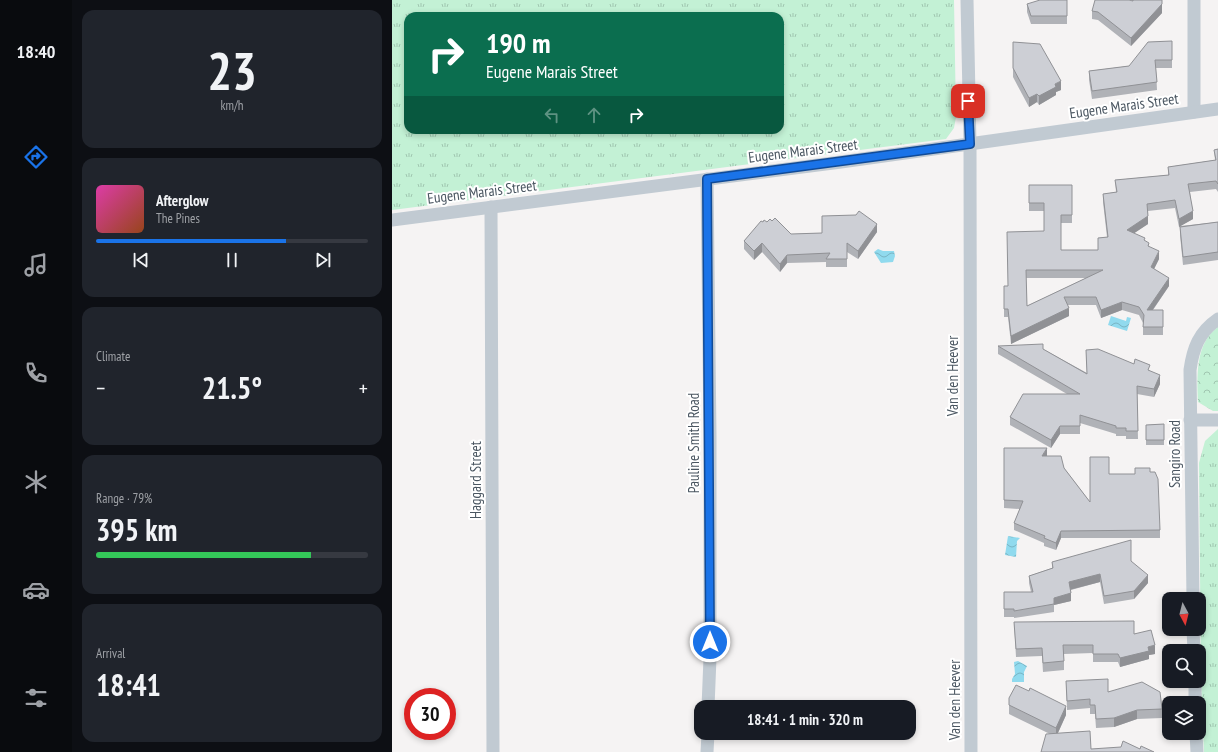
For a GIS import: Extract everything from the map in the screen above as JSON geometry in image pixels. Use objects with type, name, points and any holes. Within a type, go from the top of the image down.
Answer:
[{"type":"street","name":"Van den Heever","points":[[967,0],[970,144],[971,752]]},
{"type":"street","points":[[1194,0],[1194,112]]},
{"type":"street","name":"Eugene Marais Street","points":[[392,220],[970,144],[1218,109]]},
{"type":"street","name":"Pauline Smith Road","points":[[707,179],[710,459],[710,658],[708,700]]},
{"type":"street","name":"Haggard Street","points":[[491,207],[493,752]]},
{"type":"street","name":"Sangiro Road","points":[[1192,592],[1190,370],[1192,354],[1202,332],[1218,319]]},
{"type":"street","points":[[1190,420],[1218,420]]},
{"type":"street","points":[[707,752],[708,740]]},
{"type":"street","points":[[1196,740],[1197,752]]},
{"type":"green space","points":[[392,0],[954,0],[956,117],[954,128],[946,139],[392,210]]},
{"type":"green space","points":[[1218,327],[1218,411],[1213,411],[1198,402],[1197,382],[1201,351],[1210,334]]},
{"type":"green space","points":[[1218,429],[1218,752],[1204,752],[1203,740],[1206,740],[1206,696],[1202,696],[1201,688],[1206,688],[1206,644],[1201,644],[1201,636],[1206,636],[1206,592],[1200,592],[1199,463],[1205,441]]},
{"type":"water","points":[[878,249],[883,251],[894,251],[895,256],[893,262],[881,263],[874,252]]},
{"type":"water","points":[[1111,316],[1126,321],[1127,317],[1131,318],[1127,331],[1108,325]]},
{"type":"water","points":[[1008,536],[1020,538],[1017,541],[1016,557],[1005,555]]},
{"type":"water","points":[[1018,661],[1027,666],[1024,672],[1024,682],[1012,682],[1015,674],[1014,662]]},
{"type":"building","points":[[1040,0],[1067,0],[1067,16],[1031,16],[1027,4]]},
{"type":"building","points":[[1095,0],[1162,0],[1162,4],[1131,38],[1098,12],[1092,11]]},
{"type":"building","points":[[1172,41],[1172,60],[1155,60],[1157,82],[1092,91],[1089,71],[1129,66],[1148,42]]},
{"type":"building","points":[[1013,42],[1040,44],[1061,81],[1055,84],[1056,87],[1039,96],[1037,94],[1029,98],[1013,68]]},
{"type":"building","points":[[1218,149],[1218,184],[1216,181],[1188,184],[1193,211],[1179,219],[1175,200],[1147,204],[1148,216],[1127,230],[1145,238],[1144,240],[1149,243],[1148,246],[1159,251],[1151,267],[1169,278],[1147,310],[1163,310],[1163,327],[1143,327],[1144,315],[1139,307],[1122,302],[1101,310],[1096,297],[1064,297],[1069,308],[1011,336],[1008,309],[1004,309],[1004,286],[1008,286],[1007,232],[1044,231],[1044,203],[1029,203],[1029,185],[1072,185],[1072,215],[1061,215],[1061,250],[1098,250],[1098,238],[1108,237],[1103,194],[1117,192],[1115,180],[1169,175],[1168,167],[1216,160],[1214,150]],"holes":[[[1026,270],[1103,270],[1027,306]]]},
{"type":"building","points":[[859,211],[877,224],[858,251],[847,243],[847,259],[826,259],[830,253],[787,255],[780,264],[762,243],[754,251],[744,241],[761,221],[763,222],[764,220],[767,222],[770,219],[772,221],[775,218],[791,234],[822,233],[822,216],[856,215]]},
{"type":"building","points":[[1218,222],[1218,252],[1183,257],[1180,227]]},
{"type":"building","points":[[1043,344],[1043,349],[1087,374],[1086,350],[1098,349],[1134,364],[1135,359],[1150,365],[1148,370],[1160,375],[1154,389],[1137,386],[1138,431],[1126,431],[1126,428],[1116,428],[1116,426],[1080,415],[1080,426],[1060,426],[1051,440],[1010,417],[1023,394],[1080,394],[998,346]]},
{"type":"building","points":[[1164,424],[1164,440],[1146,440],[1146,425]]},
{"type":"building","points":[[1004,448],[1047,448],[1042,456],[1061,456],[1064,468],[1090,502],[1090,457],[1109,457],[1109,474],[1135,474],[1135,468],[1150,468],[1150,472],[1155,472],[1158,479],[1160,530],[1061,531],[1056,543],[1044,538],[1045,536],[1014,523],[1023,501],[1004,500]]},
{"type":"building","points":[[1131,540],[1131,561],[1148,575],[1134,591],[1104,596],[1100,574],[1069,582],[1071,593],[1054,598],[1054,604],[1014,611],[1014,609],[1004,609],[1004,592],[1033,592],[1029,576],[1053,568],[1052,562]]},
{"type":"building","points":[[1134,621],[1134,634],[1151,630],[1155,645],[1148,647],[1149,651],[1120,658],[1118,654],[1093,654],[1093,645],[1063,645],[1064,661],[1043,663],[1042,648],[1016,649],[1014,622]]},
{"type":"building","points":[[1108,679],[1108,692],[1142,682],[1160,692],[1162,709],[1137,710],[1114,718],[1096,719],[1095,705],[1090,705],[1090,699],[1067,701],[1066,681]]},
{"type":"building","points":[[1016,685],[1029,691],[1030,688],[1066,706],[1056,728],[1009,705],[1009,698]]},
{"type":"building","points":[[1090,731],[1091,749],[1121,747],[1123,741],[1140,749],[1141,746],[1154,752],[1041,752],[1046,734]]},
{"type":"route","points":[[710,642],[709,301],[707,179],[970,144],[968,101]]}]
